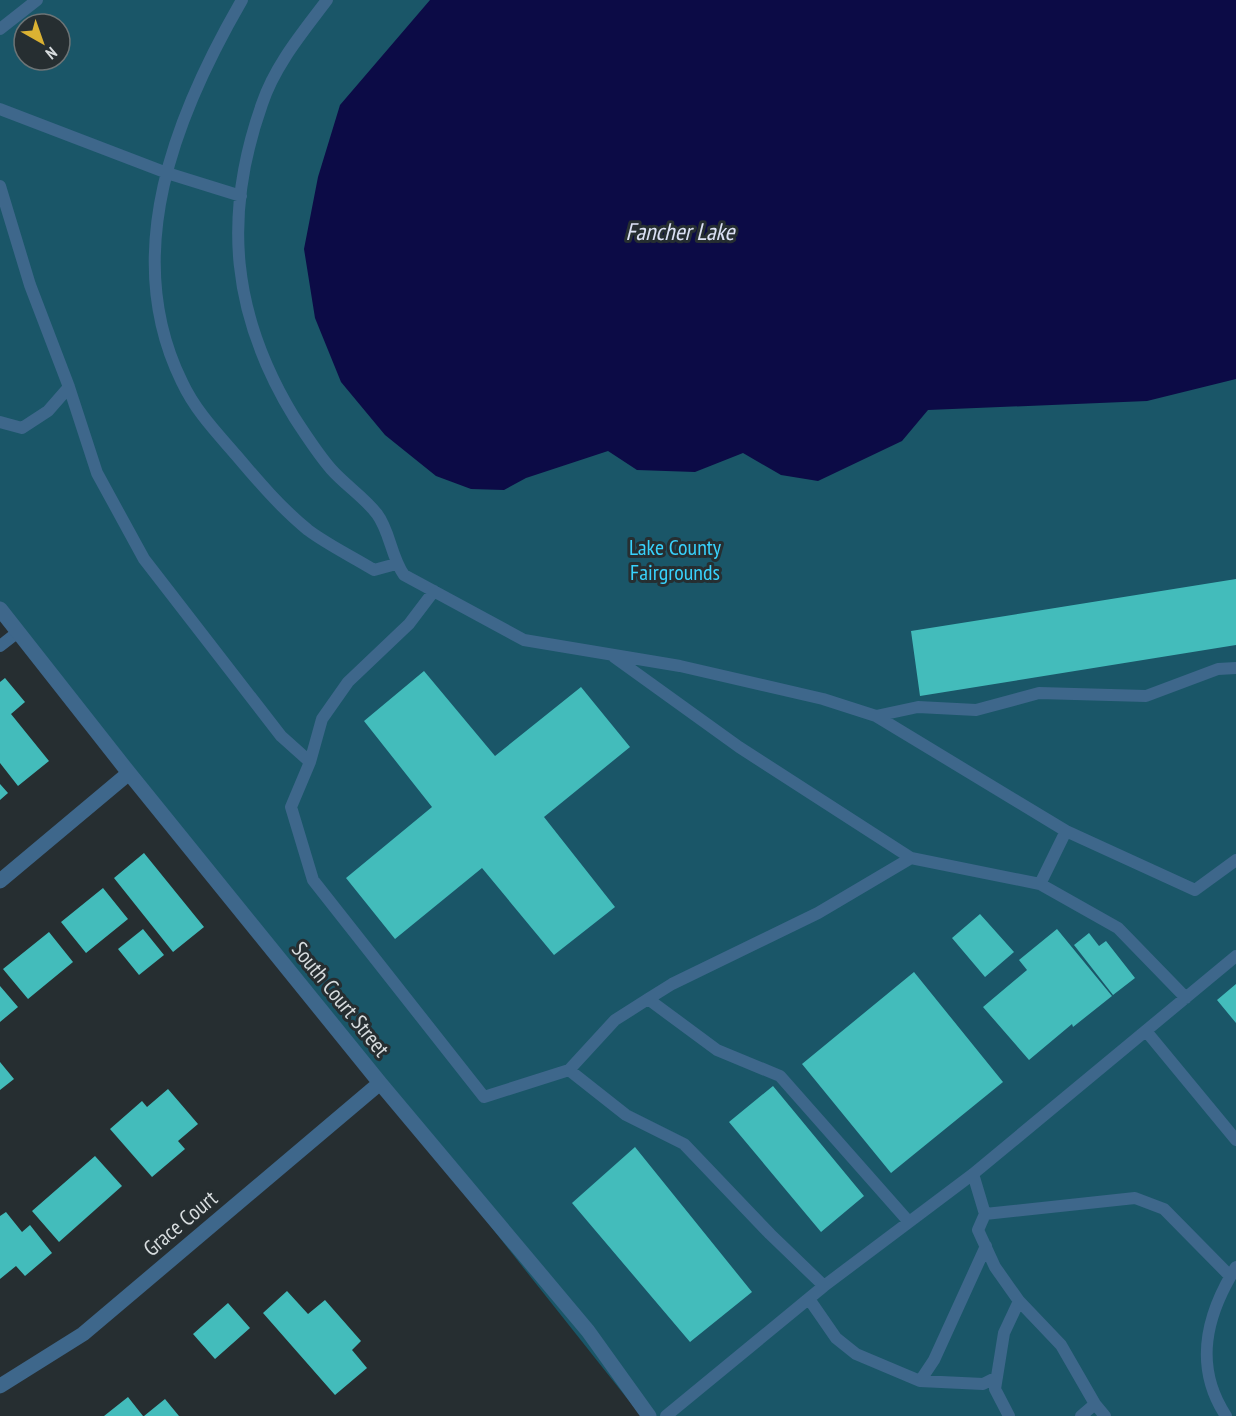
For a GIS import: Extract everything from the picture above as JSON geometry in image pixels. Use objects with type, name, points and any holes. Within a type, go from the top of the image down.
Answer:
[{"type":"street","name":"South Court Street","points":[[0,609],[129,773],[380,1083],[588,1331],[649,1416]]},
{"type":"street","points":[[0,881],[129,773]]},
{"type":"street","name":"Grace Court","points":[[0,1386],[83,1334],[380,1083]]},
{"type":"lane","points":[[0,29],[37,0]]},
{"type":"lane","points":[[242,0],[216,46],[174,144],[166,173],[157,212],[158,313],[182,383],[202,416],[244,465],[309,530],[374,570],[396,564]]},
{"type":"lane","points":[[327,0],[293,44],[262,102],[245,166],[240,196],[238,243],[241,290],[266,367],[295,418],[330,468],[378,514],[396,564],[404,575],[524,640],[680,666],[824,699],[876,716],[1066,831],[1195,890],[1236,860]]},
{"type":"lane","points":[[0,109],[166,173],[240,196]]},
{"type":"lane","points":[[0,186],[30,285],[69,387],[97,473],[144,559],[281,736],[310,762]]},
{"type":"lane","points":[[0,423],[22,428],[48,411],[69,387]]},
{"type":"lane","points":[[434,591],[409,624],[348,682],[322,719],[310,762],[291,807],[313,880],[484,1097],[569,1070],[615,1020],[672,984],[818,913],[911,858]]},
{"type":"lane","points":[[0,646],[18,632]]},
{"type":"lane","points":[[610,654],[739,747],[911,858],[1040,884],[1118,928],[1186,998]]},
{"type":"lane","points":[[876,716],[918,707],[976,710],[1039,693],[1146,696],[1218,669],[1236,668]]},
{"type":"lane","points":[[1040,884],[1066,831]]},
{"type":"lane","points":[[666,1416],[824,1286],[973,1174],[1236,956]]},
{"type":"lane","points":[[648,999],[717,1050],[780,1076],[909,1222]]},
{"type":"lane","points":[[1146,1031],[1236,1140]]},
{"type":"lane","points":[[569,1070],[626,1115],[684,1144],[770,1234],[824,1286]]},
{"type":"lane","points":[[973,1174],[985,1214],[978,1230],[995,1267],[1019,1301],[1061,1345],[1095,1404],[1105,1416]]},
{"type":"lane","points":[[985,1214],[1135,1198],[1164,1209],[1233,1272],[1206,1332],[1206,1367],[1226,1416]]},
{"type":"lane","points":[[920,1381],[934,1360],[986,1246]]},
{"type":"lane","points":[[809,1299],[836,1338],[856,1354],[920,1381],[983,1384],[997,1377]]},
{"type":"lane","points":[[1008,1416],[995,1389],[1004,1333],[1019,1301]]},
{"type":"lane","points":[[1081,1416],[1095,1404]]},
{"type":"green space","name":"Lake County Fairgrounds","points":[[0,0],[1236,0],[1236,1416],[641,1416],[0,608]]},
{"type":"water","name":"Fancher Lake","points":[[430,0],[1236,0],[1236,379],[1147,401],[928,410],[902,441],[818,481],[781,475],[743,453],[695,472],[637,470],[608,451],[526,478],[504,490],[471,489],[436,476],[385,435],[341,382],[315,318],[304,249],[318,177],[340,105]]},
{"type":"building","points":[[1236,579],[1236,645],[920,696],[911,631]]},
{"type":"building","points":[[424,671],[495,756],[581,687],[630,747],[544,817],[615,907],[554,955],[482,868],[395,939],[346,878],[432,807],[364,721]]},
{"type":"building","points":[[5,678],[25,702],[11,714],[49,761],[18,786],[0,763],[0,682]]},
{"type":"building","points":[[0,784],[8,793],[0,800]]},
{"type":"building","points":[[144,853],[204,927],[173,952],[114,878]]},
{"type":"building","points":[[103,888],[128,919],[86,953],[61,922]]},
{"type":"building","points":[[980,914],[1014,952],[985,977],[952,938]]},
{"type":"building","points":[[143,929],[164,955],[139,975],[118,949]]},
{"type":"building","points":[[1057,929],[1112,996],[1073,1027],[1072,1024],[1029,1060],[983,1007],[1027,970],[1019,960]]},
{"type":"building","points":[[49,932],[73,962],[28,999],[3,969]]},
{"type":"building","points":[[1089,933],[1099,946],[1106,941],[1135,978],[1113,995],[1074,945]]},
{"type":"building","points":[[914,972],[1003,1082],[891,1173],[802,1064]]},
{"type":"building","points":[[1236,984],[1236,1023],[1217,1000]]},
{"type":"building","points":[[0,986],[18,1007],[0,1022]]},
{"type":"building","points":[[0,1062],[14,1079],[0,1090]]},
{"type":"building","points":[[773,1086],[864,1196],[821,1232],[729,1122]]},
{"type":"building","points":[[168,1089],[198,1124],[178,1141],[185,1149],[152,1177],[110,1129],[142,1101],[147,1107]]},
{"type":"building","points":[[635,1147],[752,1292],[690,1342],[572,1203]]},
{"type":"building","points":[[95,1156],[122,1186],[59,1242],[32,1211]]},
{"type":"building","points":[[6,1212],[22,1232],[30,1225],[52,1253],[25,1276],[16,1266],[0,1279],[0,1216]]},
{"type":"building","points":[[287,1291],[308,1314],[325,1300],[361,1341],[352,1350],[367,1368],[335,1395],[263,1313]]},
{"type":"building","points":[[228,1303],[250,1328],[215,1359],[193,1334]]},
{"type":"building","points":[[128,1397],[143,1416],[104,1416]]},
{"type":"building","points":[[165,1399],[179,1416],[144,1416]]}]
